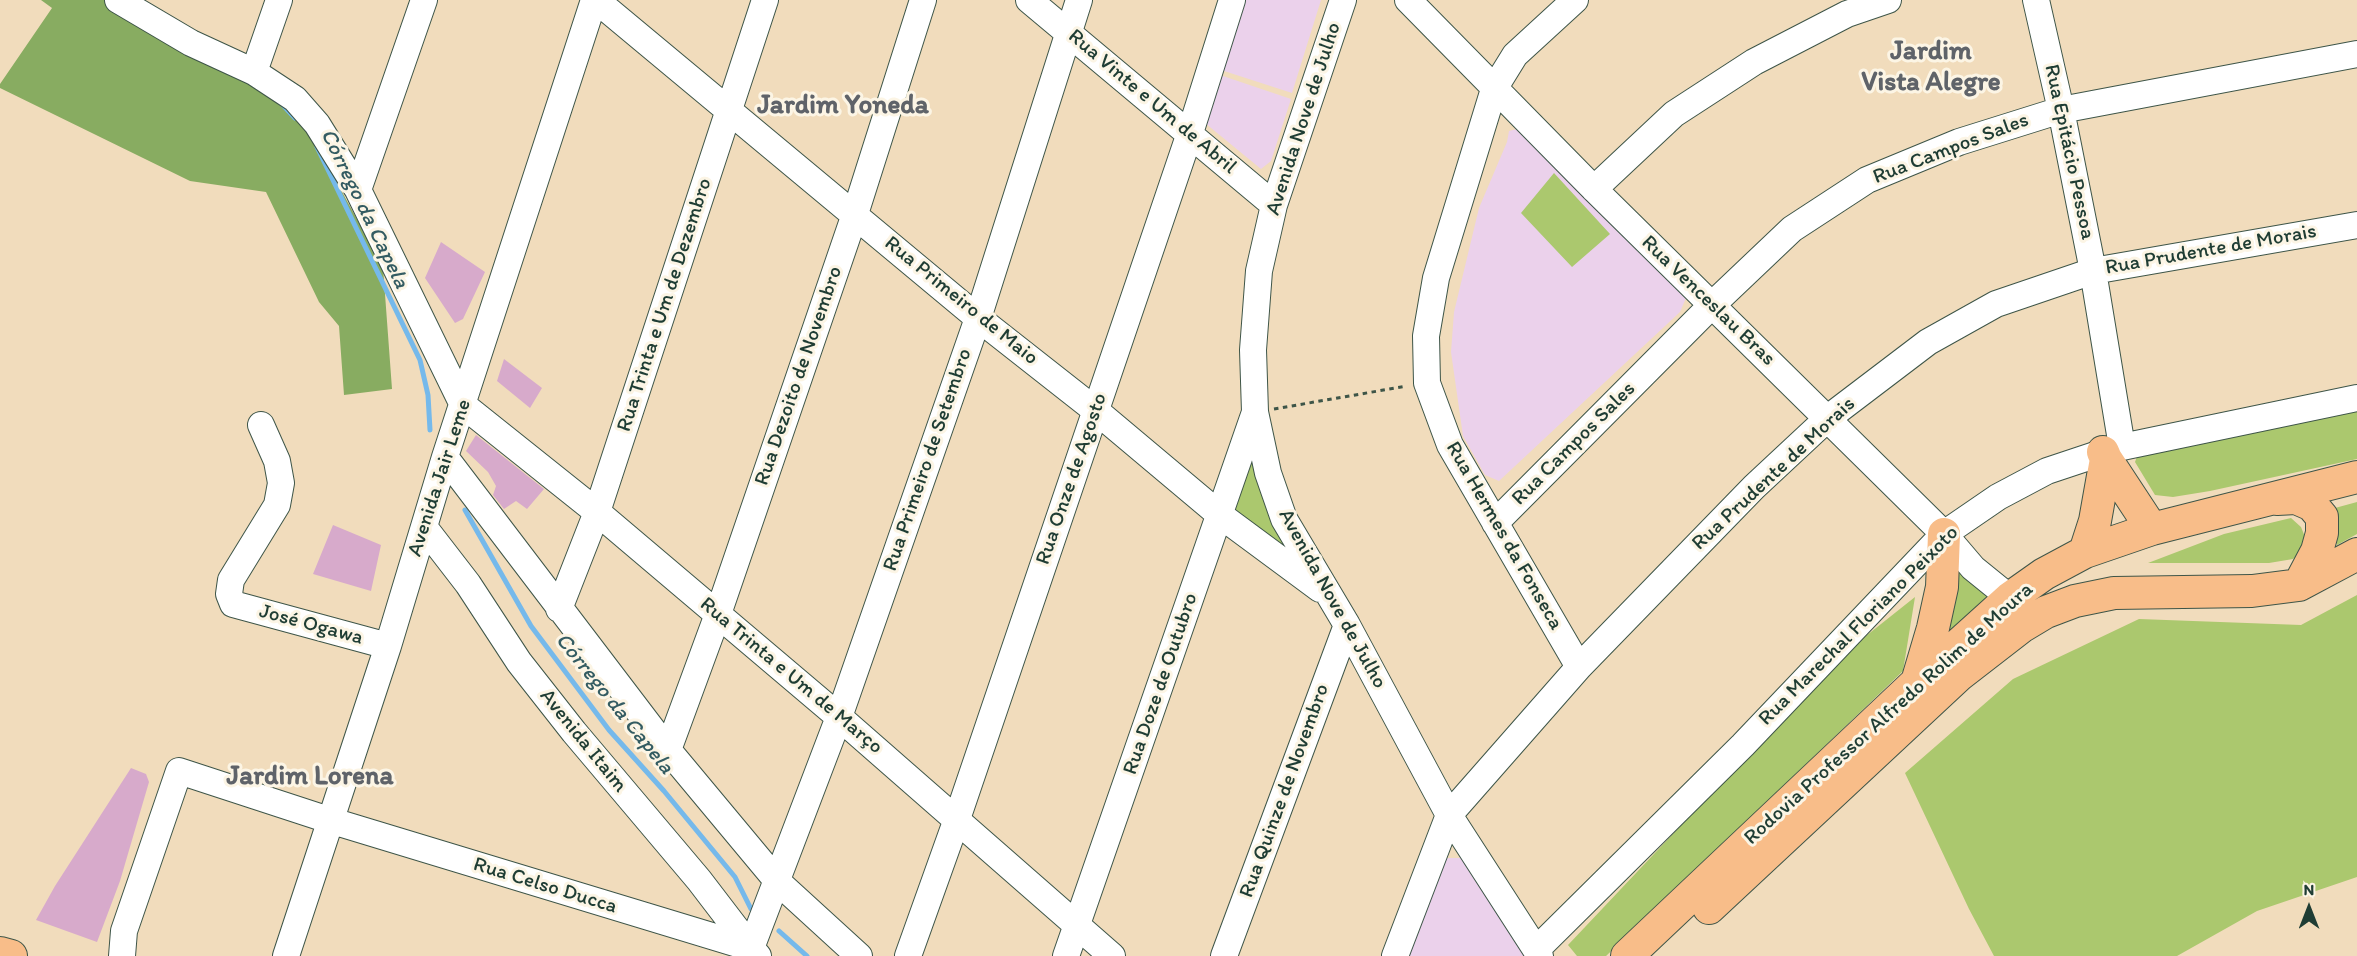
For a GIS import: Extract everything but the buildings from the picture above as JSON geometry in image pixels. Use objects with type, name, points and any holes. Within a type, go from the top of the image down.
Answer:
[{"type":"main road","points":[[2110,452],[2152,529]]},
{"type":"main road","points":[[2085,552],[2095,521],[2110,452]]},
{"type":"main road","name":"Rodovia Professor Alfredo Rolim de Moura","points":[[1627,956],[1917,682],[2010,598],[2044,574],[2085,552],[2152,529],[2357,477]]},
{"type":"main road","points":[[2274,499],[2296,498],[2312,505],[2322,517],[2322,533],[2317,551],[2299,585]]},
{"type":"main road","points":[[1917,682],[1942,587],[1944,534]]},
{"type":"main road","name":"Rodovia Professor Alfredo Rolim de Moura","points":[[1658,956],[1959,675],[2021,627],[2046,612],[2075,601],[2114,593],[2252,591],[2299,585],[2357,554]]},
{"type":"main road","points":[[0,953],[11,956]]},
{"type":"street","points":[[118,0],[191,43],[254,72],[295,99],[317,123],[358,190],[463,405]]},
{"type":"street","points":[[254,72],[279,0]]},
{"type":"street","points":[[358,190],[424,0]]},
{"type":"street","name":"Rua Primeiro de Maio","points":[[595,0],[978,318],[1095,410],[1220,515],[1330,597]]},
{"type":"street","name":"Avenida Jair Leme","points":[[286,956],[388,646],[445,457],[595,0]]},
{"type":"street","name":"Rua Trinta e Um de Dezembro","points":[[559,609],[597,512],[765,0]]},
{"type":"street","name":"Rua Dezoito de Novembro","points":[[668,750],[718,614],[855,214],[923,0]]},
{"type":"street","name":"Rua Vinte e Um de Abril","points":[[1029,0],[1274,205]]},
{"type":"street","name":"Rua Primeiro de Setembro","points":[[754,952],[839,717],[978,318],[1079,0]]},
{"type":"street","name":"Rua Onze de Agosto","points":[[908,956],[957,819],[1190,133],[1232,0]]},
{"type":"street","name":"Avenida Nove de Julho","points":[[1342,0],[1274,205],[1259,271],[1252,350],[1255,412],[1269,473],[1284,519],[1347,625],[1449,815],[1538,953]]},
{"type":"street","name":"Rua Venceslau Bras","points":[[1408,0],[1594,189],[1944,534],[1973,568],[2010,598]]},
{"type":"street","name":"Rua Hermes da Fonseca","points":[[1575,0],[1515,55],[1494,89],[1436,278],[1426,336],[1427,383],[1450,445],[1579,667]]},
{"type":"street","points":[[1594,189],[1674,114],[1744,68],[1847,14],[1888,0]]},
{"type":"street","name":"Rua Epitácio Pessoa","points":[[2036,0],[2061,110],[2093,271],[2110,452]]},
{"type":"street","name":"Rua Campos Sales","points":[[1495,523],[1792,228],[1867,180],[1959,142],[2061,110],[2357,54]]},
{"type":"street","name":"Rua Prudente de Morais","points":[[1449,815],[1579,667],[1754,487],[1828,418],[1928,342],[1996,304],[2093,271],[2357,225]]},
{"type":"street","name":"Rua Marechal Floriano Peixoto","points":[[1538,953],[1743,745],[1944,534],[1998,497],[2048,471],[2110,452],[2357,398]]},
{"type":"street","name":"Rua Trinta e Um de Março","points":[[463,405],[597,512],[718,614],[957,819],[1112,956]]},
{"type":"street","name":"Rua Doze de Outubro","points":[[1066,956],[1255,412]]},
{"type":"street","name":"José Ogawa","points":[[261,424],[277,460],[281,483],[277,505],[231,580],[229,594],[233,604],[388,646]]},
{"type":"street","points":[[445,457],[668,750],[778,882],[859,956]]},
{"type":"street","name":"Avenida Itaim","points":[[424,527],[468,584],[519,662],[574,732],[699,880],[754,952]]},
{"type":"street","name":"Rua Quinze de Novembro","points":[[1224,956],[1347,625]]},
{"type":"street","name":"Rua Celso Ducca","points":[[122,956],[124,931],[179,771],[754,952]]},
{"type":"street","points":[[1395,956],[1449,815]]},
{"type":"path","points":[[1255,412],[1427,383]]},
{"type":"shaded area","points":[[1245,0],[1321,0],[1292,93],[1221,70]]},
{"type":"shaded area","points":[[1220,75],[1291,99],[1271,161],[1261,169],[1205,123]]},
{"type":"shaded area","points":[[1517,129],[1683,287],[1686,298],[1680,312],[1499,481],[1485,475],[1463,436],[1451,352],[1454,312],[1479,208],[1507,142],[1509,131]]},
{"type":"shaded area","points":[[1445,858],[1462,858],[1524,956],[1409,956]]},
{"type":"green space","points":[[41,0],[123,0],[269,80],[311,135],[383,267],[392,389],[344,395],[339,326],[319,302],[266,192],[190,181],[0,88],[0,84],[52,8]]},
{"type":"green space","points":[[1554,173],[1610,234],[1572,267],[1521,213]]},
{"type":"green space","points":[[2357,400],[2357,459],[2173,497],[2155,495],[2135,462],[2141,445]]},
{"type":"green space","points":[[1252,452],[1264,502],[1302,566],[1235,511]]},
{"type":"green space","points":[[2357,502],[2357,534],[2337,545],[2324,511]]},
{"type":"green space","points":[[2291,518],[2301,527],[2305,537],[2304,550],[2293,559],[2269,563],[2148,563],[2224,534]]},
{"type":"green space","points":[[1949,561],[1988,598],[1950,633]]},
{"type":"green space","points":[[2357,595],[2357,877],[2257,911],[2177,956],[1994,956],[1969,909],[1905,773],[2013,679],[2139,619],[2301,625]]},
{"type":"green space","points":[[1915,597],[1903,671],[1606,956],[1577,956],[1568,945],[1842,655]]},
{"type":"waterway","name":"Córrego da Capela","points":[[281,103],[295,118]]},
{"type":"waterway","name":"Córrego da Capela","points":[[317,147],[420,360],[428,395],[430,430]]},
{"type":"waterway","name":"Córrego da Capela","points":[[465,510],[531,626],[609,730],[664,791],[735,877],[751,909]]},
{"type":"waterway","name":"Córrego da Capela","points":[[779,931],[807,956]]},
{"type":"district","name":"Jardim Vista Alegre","points":[[1931,68]]},
{"type":"district","name":"Jardim Yoneda","points":[[843,106]]},
{"type":"district","name":"Jardim Lorena","points":[[310,777]]}]
